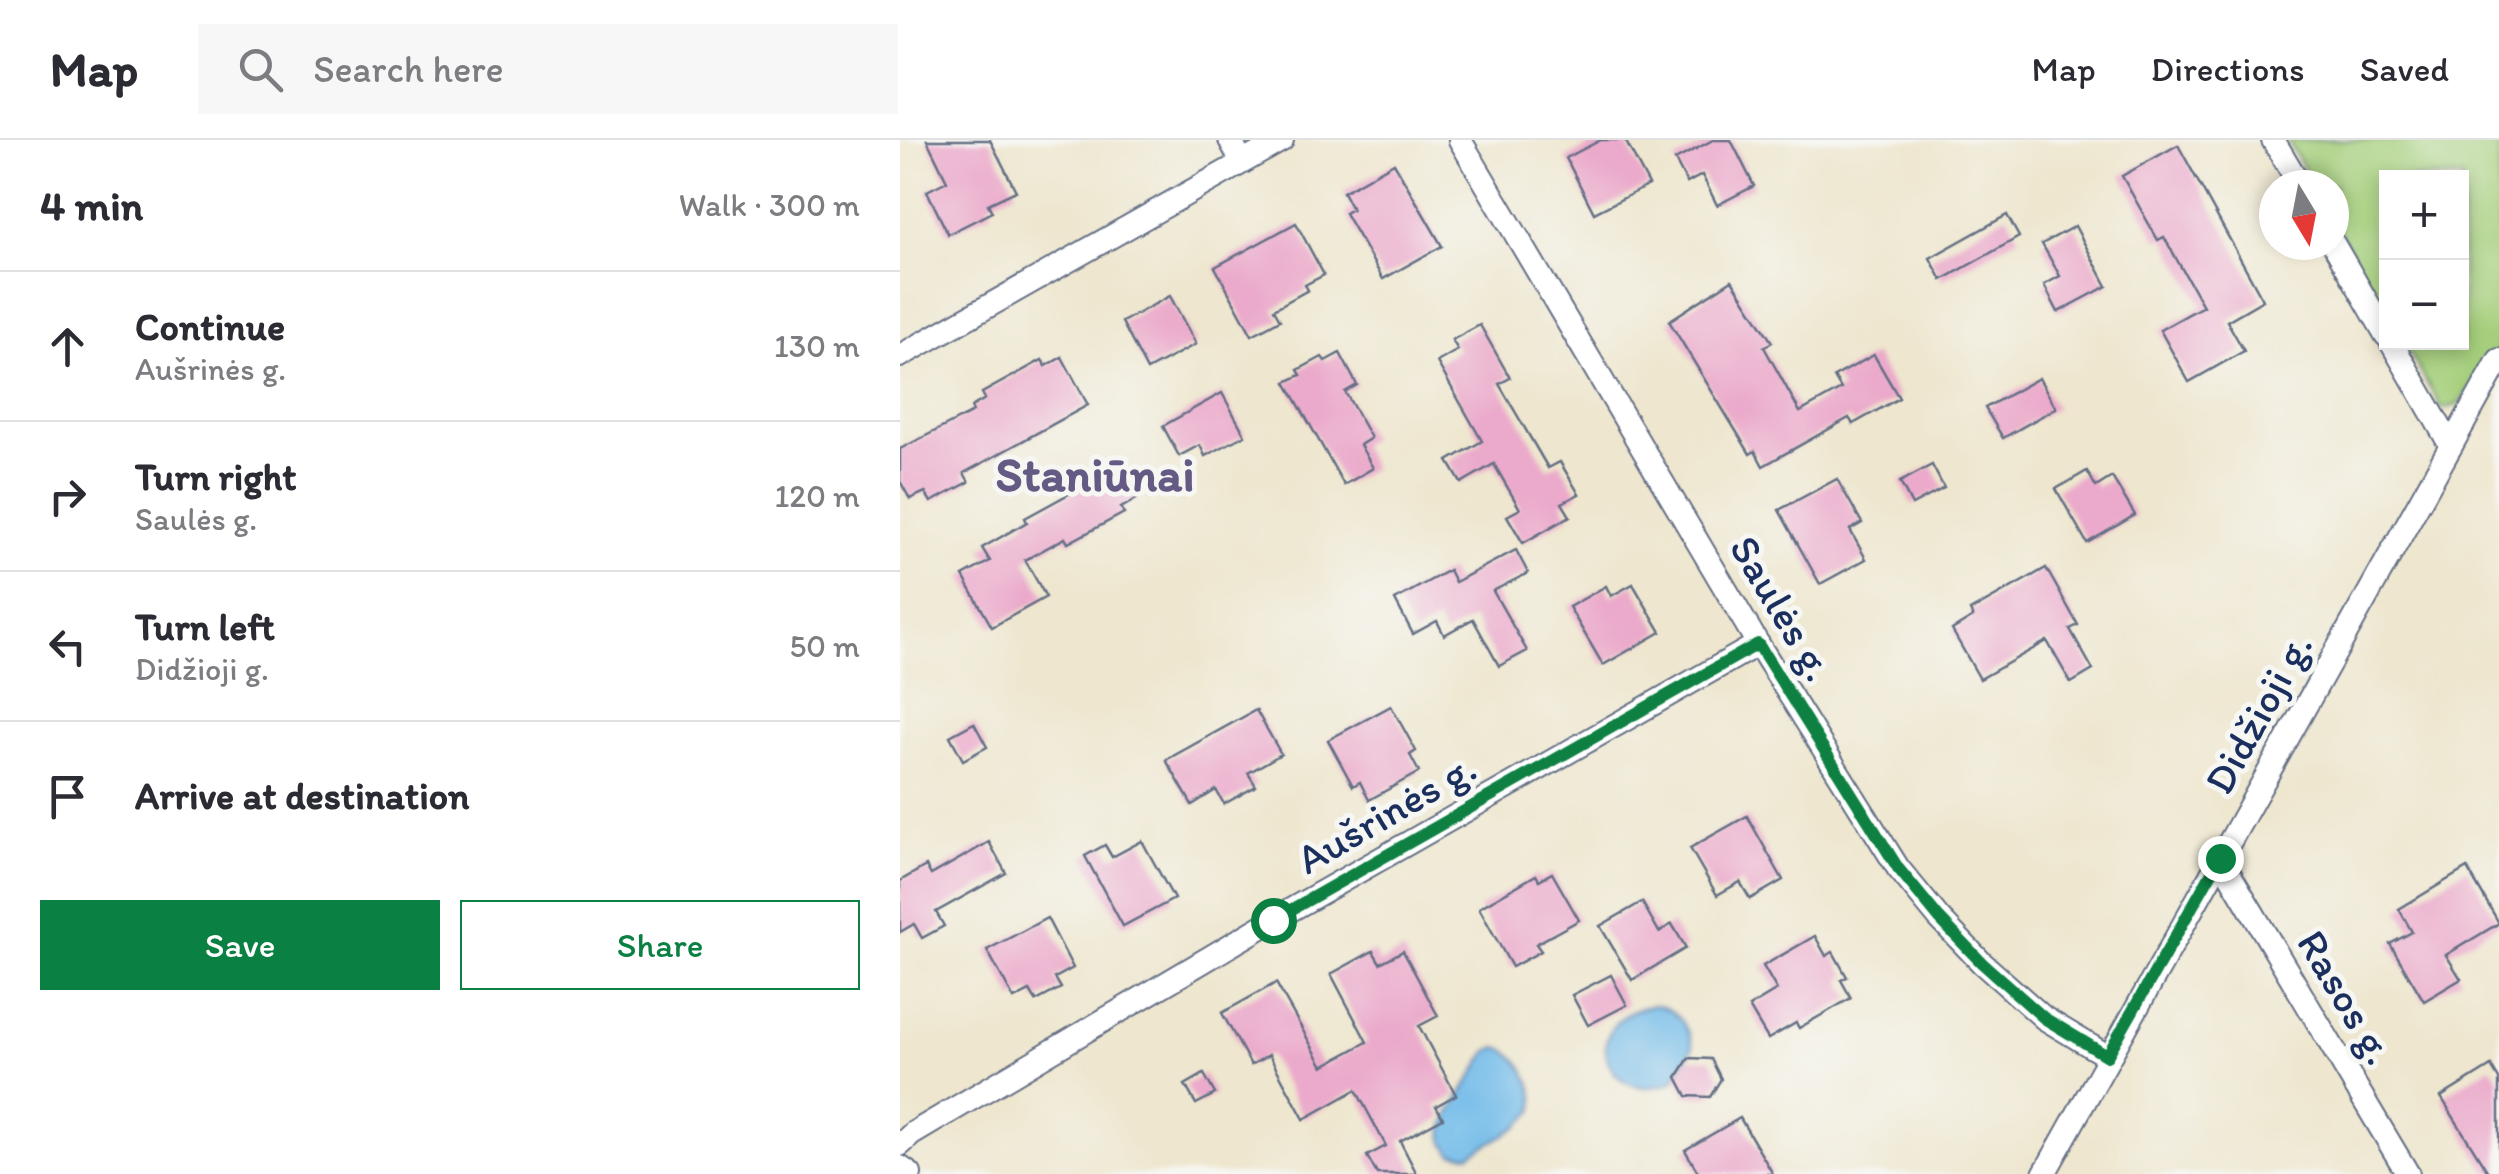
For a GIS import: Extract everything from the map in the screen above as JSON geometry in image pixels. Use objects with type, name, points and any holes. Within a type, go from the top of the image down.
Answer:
[{"type":"street","points":[[1230,140],[1242,162]]},
{"type":"street","points":[[900,356],[1282,140]]},
{"type":"street","name":"Saulės g.","points":[[1460,140],[1758,644],[1898,868],[1982,963],[2044,1018],[2107,1056]]},
{"type":"street","points":[[2274,140],[2291,170]]},
{"type":"street","points":[[2343,260],[2379,323]]},
{"type":"street","points":[[2396,350],[2451,446]]},
{"type":"street","name":"Didžioji g.","points":[[2044,1174],[2499,360]]},
{"type":"street","name":"Aušrinės g.","points":[[900,1145],[912,1134],[1273,920],[1758,644]]},
{"type":"street","name":"Rasos g.","points":[[2220,858],[2408,1174]]},
{"type":"street","points":[[900,1167],[910,1174]]},
{"type":"green space","points":[[2287,140],[2499,140],[2499,347],[2458,405],[2442,409],[2408,350],[2469,350],[2469,170],[2379,170],[2379,300],[2349,248],[2349,170],[2304,170]]},
{"type":"water","points":[[1654,1005],[1680,1019],[1693,1047],[1673,1081],[1650,1087],[1630,1084],[1616,1074],[1608,1060],[1606,1043],[1613,1027],[1629,1014]]},
{"type":"water","points":[[1498,1047],[1514,1057],[1526,1074],[1534,1094],[1533,1112],[1516,1128],[1469,1155],[1452,1153],[1444,1142],[1443,1132],[1450,1113],[1488,1051]]},
{"type":"building","points":[[927,140],[990,140],[1016,191],[988,204],[992,212],[948,234],[927,191],[947,181]]},
{"type":"building","points":[[1601,140],[1625,140],[1649,185],[1594,213],[1566,158]]},
{"type":"building","points":[[1713,140],[1731,140],[1754,186],[1717,205],[1702,175],[1687,183],[1675,160]]},
{"type":"building","points":[[2178,145],[2263,300],[2227,321],[2244,351],[2189,382],[2160,330],[2203,306],[2164,237],[2158,240],[2122,176]]},
{"type":"building","points":[[1394,163],[1442,246],[1383,279],[1345,213],[1352,209],[1343,192]]},
{"type":"building","points":[[2007,215],[2019,237],[1942,280],[1930,258]]},
{"type":"building","points":[[1296,223],[1324,275],[1305,285],[1308,290],[1274,309],[1280,320],[1252,335],[1215,267]]},
{"type":"building","points":[[2075,226],[2107,286],[2058,312],[2044,285],[2060,276],[2042,244]]},
{"type":"building","points":[[1732,280],[1772,342],[1764,347],[1800,412],[1841,389],[1834,377],[1874,355],[1899,398],[1853,424],[1849,418],[1763,466],[1755,451],[1750,454],[1669,321]]},
{"type":"building","points":[[1170,296],[1196,344],[1147,370],[1122,322]]},
{"type":"building","points":[[1480,325],[1510,378],[1499,384],[1548,468],[1560,462],[1579,494],[1562,503],[1570,516],[1523,543],[1507,516],[1520,509],[1494,464],[1461,483],[1448,461],[1482,441],[1437,362],[1458,350],[1452,340]]},
{"type":"building","points":[[1340,353],[1357,385],[1345,392],[1371,438],[1360,445],[1373,468],[1344,485],[1286,382],[1301,375],[1298,370],[1322,357],[1325,361]]},
{"type":"building","points":[[1062,357],[1088,405],[964,473],[969,482],[931,502],[925,492],[910,499],[900,481],[900,449],[973,412],[971,407],[985,399],[982,393],[1042,360],[1046,366]]},
{"type":"building","points":[[2039,378],[2056,408],[2003,438],[1985,408]]},
{"type":"building","points":[[1222,393],[1245,435],[1205,456],[1200,445],[1179,456],[1163,426]]},
{"type":"building","points":[[1932,465],[1944,488],[1912,505],[1900,482]]},
{"type":"building","points":[[1120,466],[1138,498],[1121,508],[1124,513],[1068,543],[1065,538],[1025,560],[1046,597],[992,627],[963,576],[990,561],[982,548],[1027,522],[1025,518]]},
{"type":"building","points":[[2087,471],[2096,487],[2112,477],[2135,515],[2087,543],[2056,489]]},
{"type":"building","points":[[1837,479],[1862,523],[1850,530],[1866,559],[1820,584],[1779,510]]},
{"type":"building","points":[[1516,550],[1528,573],[1493,591],[1527,651],[1499,666],[1473,619],[1444,635],[1437,621],[1413,634],[1395,600],[1449,570],[1455,582]]},
{"type":"building","points":[[2046,568],[2078,625],[2070,629],[2093,670],[2071,683],[2047,641],[1980,679],[1952,630],[1973,617],[1970,611]]},
{"type":"building","points":[[1633,584],[1661,632],[1603,665],[1569,607],[1606,586],[1611,596]]},
{"type":"building","points":[[1391,706],[1416,751],[1410,755],[1419,772],[1369,800],[1360,782],[1353,786],[1328,740]]},
{"type":"building","points":[[1256,710],[1281,754],[1248,773],[1256,786],[1224,804],[1216,790],[1192,805],[1166,760]]},
{"type":"building","points":[[974,723],[987,747],[963,760],[950,736]]},
{"type":"building","points":[[1747,816],[1783,880],[1750,899],[1740,882],[1717,895],[1690,848]]},
{"type":"building","points":[[1142,841],[1174,899],[1123,926],[1085,856],[1105,845],[1112,857]]},
{"type":"building","points":[[989,842],[1006,873],[936,912],[944,926],[922,938],[914,924],[900,932],[900,881],[926,866],[931,875]]},
{"type":"building","points":[[2467,868],[2499,923],[2446,955],[2461,979],[2424,1001],[2390,944],[2412,932],[2399,909]]},
{"type":"building","points":[[1552,873],[1579,920],[1536,944],[1541,951],[1512,967],[1479,908],[1536,875],[1539,880]]},
{"type":"building","points":[[1642,902],[1659,932],[1672,924],[1686,948],[1632,980],[1600,926]]},
{"type":"building","points":[[1047,918],[1073,968],[1055,978],[1061,988],[1036,1001],[1030,991],[1014,999],[987,950]]},
{"type":"building","points":[[1815,936],[1826,956],[1833,952],[1847,977],[1841,980],[1851,998],[1799,1028],[1796,1023],[1768,1039],[1749,1007],[1777,990],[1763,966]]},
{"type":"building","points":[[1373,951],[1380,963],[1403,951],[1438,1016],[1419,1026],[1456,1095],[1436,1106],[1443,1118],[1400,1141],[1417,1174],[1377,1174],[1367,1156],[1386,1146],[1356,1090],[1304,1119],[1269,1055],[1251,1065],[1222,1013],[1276,983],[1323,1066],[1367,1042],[1331,974]]},
{"type":"building","points":[[1611,975],[1627,1005],[1588,1025],[1572,995]]},
{"type":"building","points":[[1689,1058],[1711,1059],[1721,1079],[1710,1097],[1687,1096],[1677,1077]]},
{"type":"building","points":[[2491,1066],[2499,1079],[2499,1174],[2489,1174],[2441,1097]]},
{"type":"building","points":[[1204,1074],[1215,1094],[1196,1104],[1185,1085]]},
{"type":"building","points":[[1740,1118],[1773,1174],[1699,1174],[1685,1150]]},
{"type":"district","name":"Staniūnai","points":[[1095,474]]},
{"type":"route","points":[[1273,920],[1758,644],[1898,868],[1939,918],[2044,1018],[2107,1056],[2220,858]]}]
